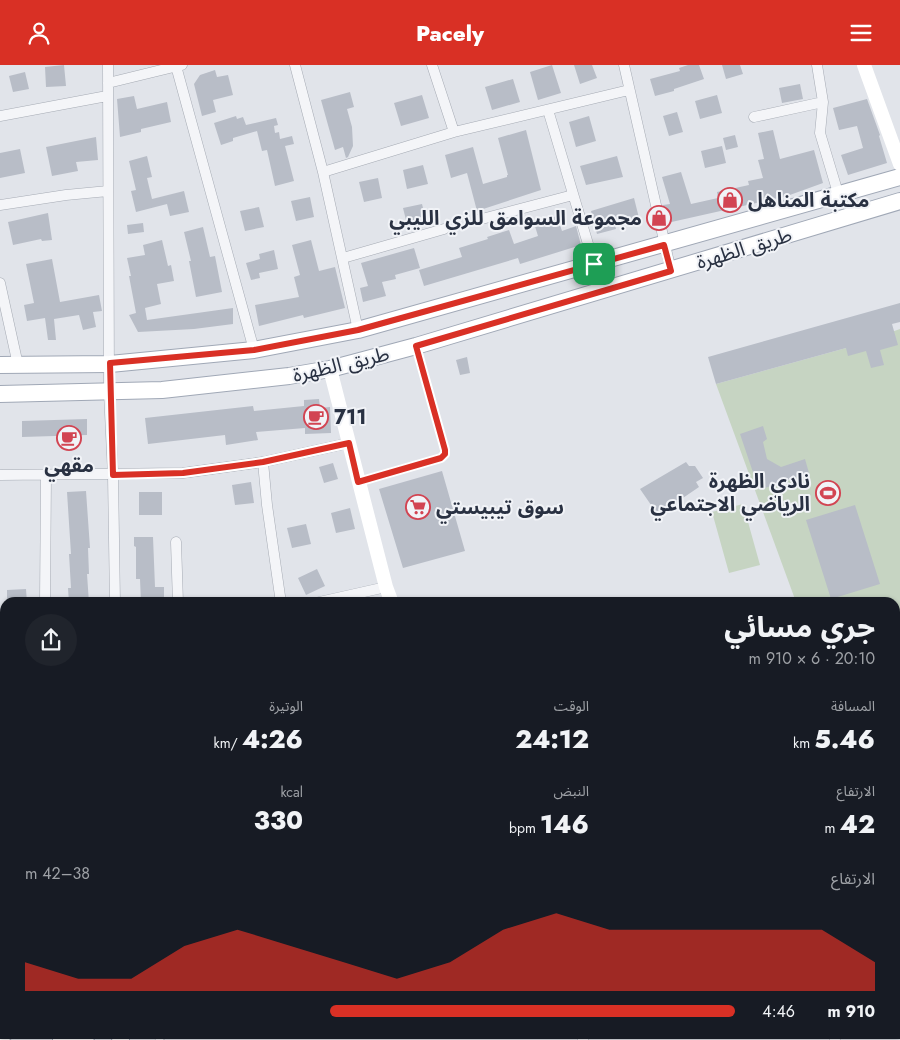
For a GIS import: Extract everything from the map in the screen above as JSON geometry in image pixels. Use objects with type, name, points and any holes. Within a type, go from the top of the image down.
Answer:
[{"type":"main road","points":[[864,65],[900,164]]},
{"type":"main road","name":"طريق الظهرة","points":[[0,365],[110,363],[254,350],[358,330],[900,177]]},
{"type":"main road","name":"طريق الظهرة","points":[[0,394],[162,390],[247,381],[330,369],[416,346],[671,271],[900,201]]},
{"type":"main road","points":[[330,369],[358,482],[390,597]]},
{"type":"street","points":[[108,65],[110,392],[115,597]]},
{"type":"street","points":[[295,65],[323,172],[358,330]]},
{"type":"street","points":[[432,65],[454,132]]},
{"type":"street","points":[[624,65],[671,271]]},
{"type":"street","points":[[817,65],[823,102],[820,133],[838,193]]},
{"type":"street","points":[[108,83],[179,66],[254,350]]},
{"type":"street","points":[[323,172],[454,132],[629,90]]},
{"type":"street","points":[[0,116],[107,96]]},
{"type":"street","points":[[754,117],[823,102]]},
{"type":"street","points":[[548,109],[594,264]]},
{"type":"street","points":[[0,205],[108,191]]},
{"type":"street","points":[[478,220],[574,195]]},
{"type":"street","points":[[342,258],[444,229]]},
{"type":"street","points":[[0,283],[18,365]]},
{"type":"street","points":[[0,475],[183,473],[263,462],[349,443]]},
{"type":"street","points":[[263,462],[280,597]]},
{"type":"street","points":[[46,475],[46,597]]},
{"type":"street","points":[[176,542],[178,597]]},
{"type":"street","points":[[342,597],[386,587]]},
{"type":"lane","points":[[358,482],[441,458],[445,454],[416,346]]},
{"type":"green space","name":"نادي الظهرة الرياضي الاجتماعي","points":[[900,329],[900,597],[794,597],[716,384],[846,348]]},
{"type":"green space","points":[[743,504],[760,565],[729,573],[712,512]]},
{"type":"building","points":[[64,65],[66,86],[46,87],[45,67]]},
{"type":"building","points":[[552,65],[561,93],[538,100],[530,72]]},
{"type":"building","points":[[574,65],[592,65],[597,78],[580,84]]},
{"type":"building","points":[[688,65],[699,65],[704,79],[674,89],[674,91],[655,96],[650,79],[680,71],[679,68]]},
{"type":"building","points":[[722,65],[740,65],[743,74],[726,79]]},
{"type":"building","points":[[215,70],[217,77],[228,75],[233,95],[213,100],[216,112],[202,116],[194,84],[200,75]]},
{"type":"building","points":[[25,72],[29,89],[13,92],[9,76]]},
{"type":"building","points":[[513,79],[520,102],[492,110],[485,87]]},
{"type":"building","points":[[800,84],[803,99],[782,103],[779,88]]},
{"type":"building","points":[[350,92],[354,107],[347,109],[352,127],[353,146],[346,158],[343,147],[335,150],[321,100]]},
{"type":"building","points":[[422,95],[429,118],[401,126],[394,103]]},
{"type":"building","points":[[717,95],[722,113],[700,119],[695,101]]},
{"type":"building","points":[[134,96],[137,109],[167,102],[171,122],[141,129],[141,132],[120,137],[117,99]]},
{"type":"building","points":[[867,99],[880,135],[887,163],[848,175],[841,155],[863,148],[857,126],[839,130],[833,108]]},
{"type":"building","points":[[677,112],[683,132],[669,136],[663,116]]},
{"type":"building","points":[[236,116],[237,119],[243,117],[246,125],[276,118],[278,125],[274,126],[275,133],[279,132],[280,139],[292,136],[294,144],[285,146],[294,181],[275,186],[267,150],[262,151],[257,131],[233,138],[233,141],[221,145],[214,123]]},
{"type":"building","points":[[589,116],[596,141],[576,147],[569,122]]},
{"type":"building","points":[[526,130],[541,190],[477,211],[467,173],[451,178],[445,155],[473,147],[483,184],[507,177],[498,138]]},
{"type":"building","points":[[773,130],[780,159],[814,150],[823,183],[787,196],[667,223],[663,205],[670,204],[662,177],[681,172],[691,204],[718,198],[717,192],[749,185],[748,181],[763,178],[758,160],[764,159],[758,133]]},
{"type":"building","points":[[735,135],[738,147],[726,150],[723,138]]},
{"type":"building","points":[[96,137],[98,160],[76,162],[78,171],[52,176],[46,147]]},
{"type":"building","points":[[722,146],[726,163],[705,168],[701,151]]},
{"type":"building","points":[[20,149],[25,173],[0,178],[0,153]]},
{"type":"building","points":[[147,156],[152,177],[147,178],[152,199],[184,191],[189,212],[170,216],[167,204],[136,212],[131,191],[136,190],[129,161]]},
{"type":"building","points":[[617,156],[623,177],[586,185],[580,166]]},
{"type":"building","points":[[423,165],[428,184],[407,189],[403,170]]},
{"type":"building","points":[[378,178],[382,198],[364,202],[359,182]]},
{"type":"building","points":[[310,197],[314,217],[296,221],[291,201]]},
{"type":"building","points":[[634,198],[639,218],[615,225],[616,229],[597,234],[591,211]]},
{"type":"building","points":[[422,204],[427,224],[408,228],[403,208]]},
{"type":"building","points":[[259,207],[264,227],[245,231],[240,211]]},
{"type":"building","points":[[48,213],[52,240],[42,241],[41,239],[13,245],[8,222]]},
{"type":"building","points":[[557,216],[562,231],[576,226],[581,245],[520,264],[518,258],[424,286],[419,270],[462,257],[459,248],[509,230],[514,244],[538,236],[534,223]]},
{"type":"building","points":[[143,223],[144,232],[128,234],[127,225]]},
{"type":"building","points":[[203,227],[210,257],[215,256],[222,292],[196,297],[189,261],[191,261],[184,232]]},
{"type":"building","points":[[162,240],[168,266],[171,265],[174,281],[157,284],[161,304],[145,308],[147,320],[233,308],[233,324],[194,329],[138,332],[129,315],[136,313],[127,258],[145,255],[143,245]]},
{"type":"building","points":[[311,240],[319,271],[335,267],[345,308],[304,318],[303,315],[259,326],[255,305],[299,297],[294,277],[300,275],[292,245]]},
{"type":"building","points":[[414,248],[420,268],[395,275],[396,279],[382,282],[386,296],[363,302],[360,288],[368,286],[361,263]]},
{"type":"building","points":[[274,250],[278,269],[259,273],[260,278],[251,280],[246,263],[260,259],[259,254]]},
{"type":"building","points":[[52,259],[60,302],[99,295],[102,311],[93,312],[96,327],[83,330],[79,315],[54,319],[56,340],[48,340],[45,318],[27,321],[24,305],[34,303],[26,264]]},
{"type":"building","points":[[900,303],[900,322],[892,324],[898,345],[880,350],[884,365],[871,368],[866,351],[848,356],[846,348],[716,384],[708,357]]},
{"type":"building","points":[[467,357],[470,373],[460,375],[456,360]]},
{"type":"building","points":[[319,399],[320,408],[330,407],[331,433],[305,434],[305,428],[256,432],[258,440],[226,445],[225,435],[148,444],[145,418],[253,406],[254,411],[304,406],[304,400]]},
{"type":"building","points":[[87,419],[87,435],[22,437],[22,421]]},
{"type":"building","points":[[763,426],[767,439],[763,442],[767,459],[781,467],[805,459],[809,473],[759,490],[740,434]]},
{"type":"building","points":[[686,462],[689,466],[695,466],[703,478],[696,482],[699,487],[658,515],[640,489]]},
{"type":"building","points":[[333,463],[338,479],[324,483],[319,467]]},
{"type":"building","name":"سوق تيبيستي","points":[[442,471],[465,551],[403,568],[379,489]]},
{"type":"building","points":[[251,482],[254,503],[235,505],[232,485]]},
{"type":"building","points":[[86,491],[90,548],[88,548],[89,574],[87,574],[89,597],[69,597],[68,588],[71,588],[69,554],[71,554],[67,492]]},
{"type":"building","points":[[139,492],[162,492],[162,515],[139,515]]},
{"type":"building","points":[[855,505],[880,584],[838,597],[830,597],[806,520]]},
{"type":"building","points":[[350,508],[355,529],[336,533],[331,513]]},
{"type":"building","points":[[306,524],[311,544],[292,548],[287,528]]},
{"type":"building","points":[[134,537],[153,537],[155,587],[164,587],[164,597],[141,597],[140,579],[136,579],[136,547],[134,546]]},
{"type":"building","points":[[317,569],[325,586],[306,595],[298,578]]},
{"type":"building","points":[[26,589],[27,597],[7,597],[7,590]]},
{"type":"place","name":"مكتبة المناهل","points":[[730,200]]},
{"type":"place","name":"مجموعة السوامق للزي الليبي","points":[[659,218]]},
{"type":"place","name":"711","points":[[316,417]]},
{"type":"place","name":"مقهي","points":[[69,438]]},
{"type":"place","name":"نادي الظهرة الرياضي الاجتماعي","points":[[828,493]]},
{"type":"place","name":"سوق تيبيستي","points":[[418,507]]},
{"type":"route","points":[[664,245],[671,271],[416,346],[445,450],[445,454],[441,458],[358,482],[349,443],[263,462],[183,473],[113,475],[110,363],[254,350],[308,341],[358,330],[594,264],[664,245]]}]
